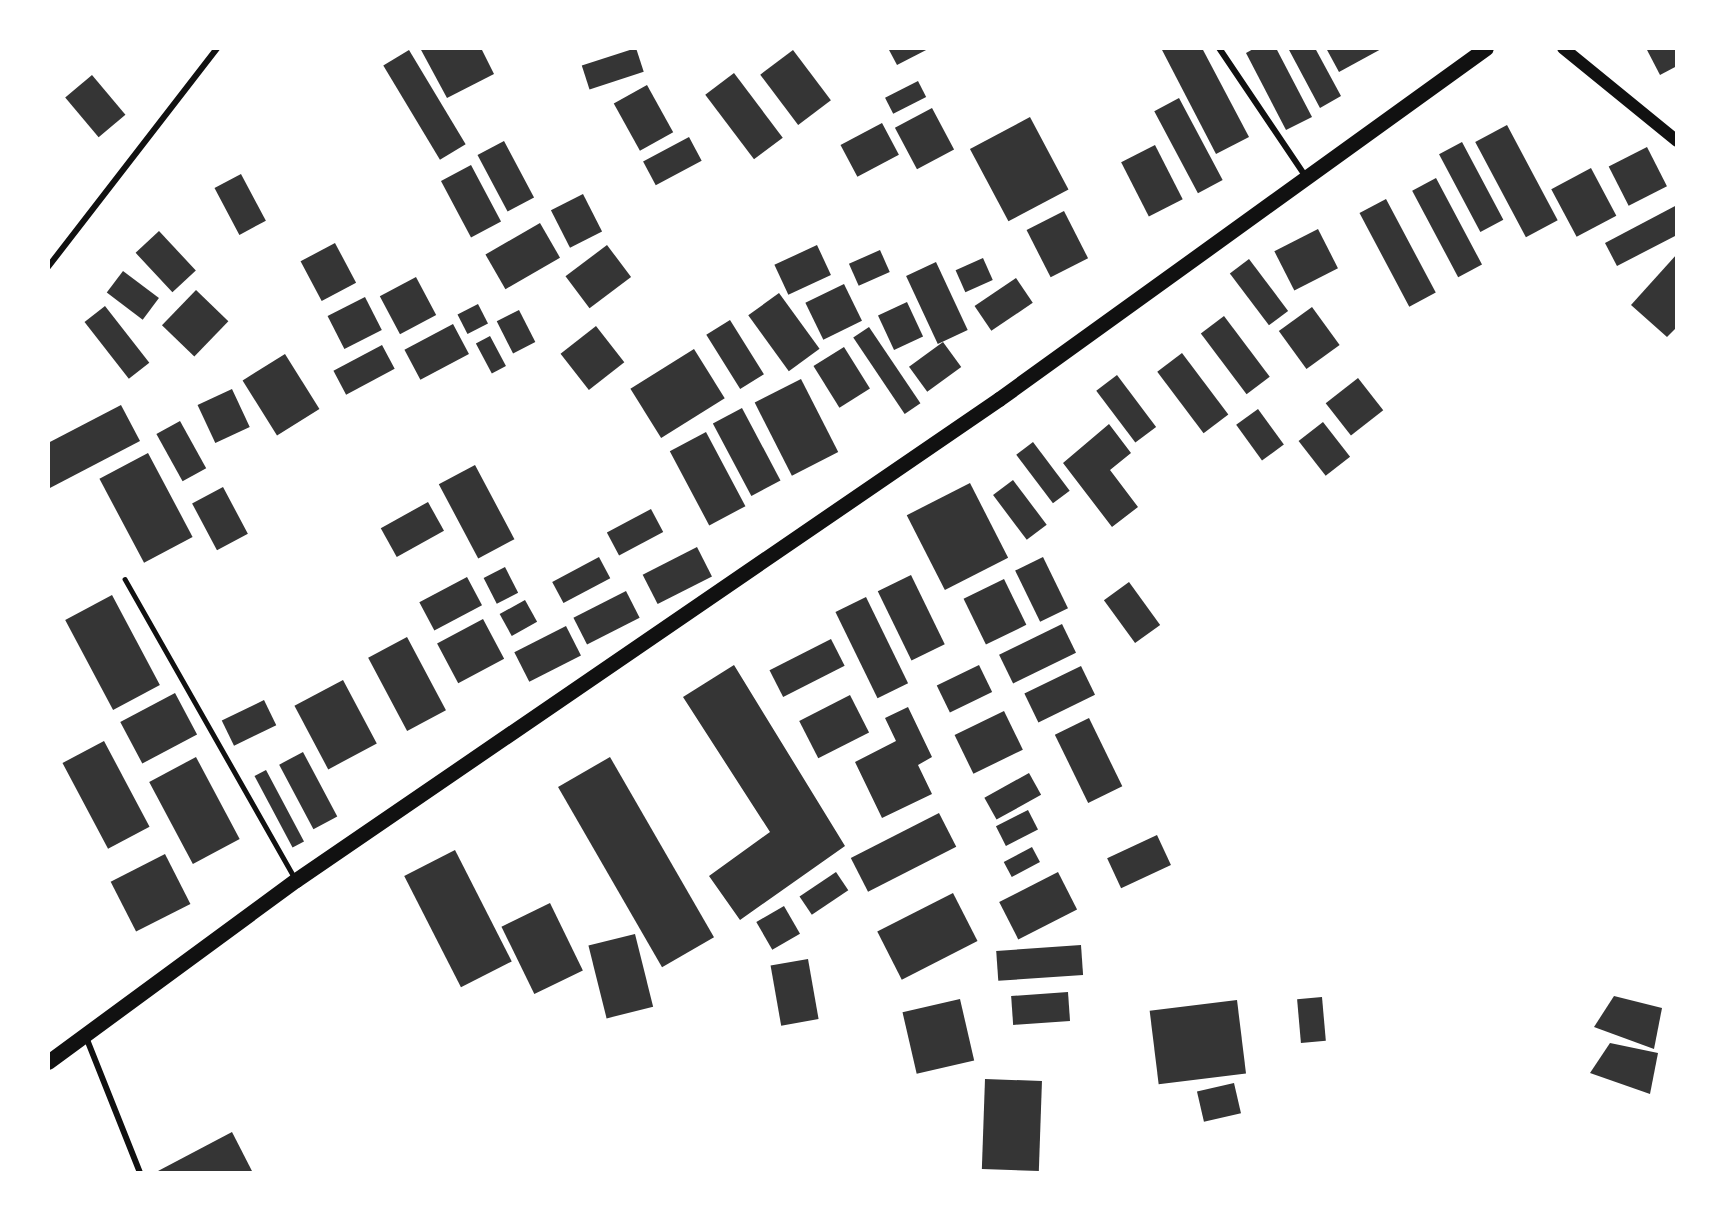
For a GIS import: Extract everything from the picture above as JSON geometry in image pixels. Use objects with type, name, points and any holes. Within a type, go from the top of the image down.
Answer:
[{"type":"main road","points":[[49,1061],[296,880],[999,399],[1485,48]]},
{"type":"main road","points":[[1563,48],[1677,141]]},
{"type":"street","points":[[48,267],[217,48]]},
{"type":"street","points":[[1219,48],[1306,177]]},
{"type":"street","points":[[85,1035],[140,1173]]},
{"type":"lane","points":[[125,579],[296,880]]},
{"type":"building","points":[[420,48],[481,48],[494,74],[447,98]]},
{"type":"building","points":[[636,48],[644,72],[590,89],[582,66]]},
{"type":"building","points":[[888,48],[930,48],[897,65]]},
{"type":"building","points":[[1161,48],[1202,48],[1249,137],[1216,154]]},
{"type":"building","points":[[1255,48],[1276,48],[1312,117],[1286,130],[1246,53]]},
{"type":"building","points":[[1288,48],[1315,48],[1341,96],[1320,108]]},
{"type":"building","points":[[1326,48],[1383,48],[1339,72]]},
{"type":"building","points":[[1646,48],[1677,48],[1677,66],[1660,75]]},
{"type":"building","points":[[409,50],[466,144],[440,160],[383,65]]},
{"type":"building","points":[[793,50],[831,100],[798,125],[760,75]]},
{"type":"building","points":[[734,73],[783,138],[754,159],[705,95]]},
{"type":"building","points":[[92,75],[125,115],[99,137],[65,97]]},
{"type":"building","points":[[918,81],[926,97],[893,114],[885,98]]},
{"type":"building","points":[[647,85],[673,132],[640,151],[614,103]]},
{"type":"building","points":[[1179,98],[1223,180],[1198,193],[1154,111]]},
{"type":"building","points":[[932,108],[954,149],[917,169],[895,128]]},
{"type":"building","points":[[1030,117],[1068,189],[1008,221],[970,149]]},
{"type":"building","points":[[882,123],[899,155],[857,177],[841,145]]},
{"type":"building","points":[[1507,125],[1558,220],[1526,237],[1475,142]]},
{"type":"building","points":[[689,137],[702,161],[656,185],[643,161]]},
{"type":"building","points":[[504,141],[534,198],[508,212],[478,155]]},
{"type":"building","points":[[1462,142],[1503,220],[1480,232],[1439,154]]},
{"type":"building","points":[[1155,145],[1183,199],[1149,217],[1121,162]]},
{"type":"building","points":[[1647,147],[1667,186],[1629,206],[1609,167]]},
{"type":"building","points":[[471,165],[501,222],[471,237],[441,181]]},
{"type":"building","points":[[1591,168],[1616,216],[1577,237],[1551,189]]},
{"type":"building","points":[[241,174],[266,221],[239,235],[215,188]]},
{"type":"building","points":[[1436,178],[1482,265],[1458,277],[1412,191]]},
{"type":"building","points":[[583,194],[602,231],[570,248],[551,210]]},
{"type":"building","points":[[1386,199],[1436,293],[1409,307],[1360,213]]},
{"type":"building","points":[[1677,205],[1677,235],[1617,266],[1605,243]]},
{"type":"building","points":[[1064,211],[1088,258],[1051,277],[1027,230]]},
{"type":"building","points":[[540,223],[560,258],[505,289],[485,254]]},
{"type":"building","points":[[1318,229],[1338,268],[1294,290],[1274,251]]},
{"type":"building","points":[[159,231],[196,270],[172,292],[136,253]]},
{"type":"building","points":[[335,243],[356,283],[322,301],[301,261]]},
{"type":"building","points":[[607,245],[631,277],[590,308],[565,276]]},
{"type":"building","points":[[817,245],[831,275],[788,295],[774,265]]},
{"type":"building","points":[[880,250],[890,272],[859,286],[849,264]]},
{"type":"building","points":[[1677,254],[1677,327],[1667,337],[1631,305]]},
{"type":"building","points":[[983,258],[993,280],[965,292],[956,270]]},
{"type":"building","points":[[1249,259],[1288,311],[1269,325],[1230,273]]},
{"type":"building","points":[[936,262],[968,330],[938,344],[906,276]]},
{"type":"building","points":[[123,271],[159,298],[143,320],[107,293]]},
{"type":"building","points":[[416,277],[436,315],[400,334],[380,296]]},
{"type":"building","points":[[1016,278],[1033,303],[991,331],[975,306]]},
{"type":"building","points":[[844,284],[862,321],[823,340],[805,303]]},
{"type":"building","points":[[196,290],[228,321],[194,357],[162,325]]},
{"type":"building","points":[[779,293],[820,349],[789,371],[748,315]]},
{"type":"building","points":[[365,297],[382,330],[344,349],[328,316]]},
{"type":"building","points":[[907,302],[923,336],[894,350],[878,316]]},
{"type":"building","points":[[478,304],[488,324],[467,334],[458,314]]},
{"type":"building","points":[[105,306],[149,363],[129,379],[85,322]]},
{"type":"building","points":[[1312,307],[1340,345],[1306,369],[1279,331]]},
{"type":"building","points":[[519,310],[535,342],[513,353],[497,321]]},
{"type":"building","points":[[1224,316],[1270,377],[1247,394],[1201,333]]},
{"type":"building","points":[[730,320],[764,374],[740,389],[706,335]]},
{"type":"building","points":[[453,324],[469,354],[420,380],[404,350]]},
{"type":"building","points":[[596,326],[624,362],[589,390],[561,354]]},
{"type":"building","points":[[869,327],[920,403],[905,414],[853,338]]},
{"type":"building","points":[[490,336],[506,366],[492,374],[476,344]]},
{"type":"building","points":[[943,342],[961,367],[927,392],[909,367]]},
{"type":"building","points":[[382,345],[395,369],[346,395],[333,371]]},
{"type":"building","points":[[844,347],[870,389],[839,408],[813,366]]},
{"type":"building","points":[[694,349],[725,398],[661,438],[630,389]]},
{"type":"building","points":[[1182,353],[1228,414],[1204,433],[1157,372]]},
{"type":"building","points":[[285,354],[319,409],[277,436],[243,380]]},
{"type":"building","points":[[1117,375],[1156,427],[1135,443],[1096,391]]},
{"type":"building","points":[[1358,378],[1383,410],[1351,436],[1326,403]]},
{"type":"building","points":[[801,379],[838,452],[792,476],[755,403]]},
{"type":"building","points":[[232,389],[250,427],[215,443],[198,405]]},
{"type":"building","points":[[121,405],[140,441],[48,489],[48,443]]},
{"type":"building","points":[[742,408],[780,480],[751,496],[713,423]]},
{"type":"building","points":[[1258,409],[1284,445],[1262,460],[1236,425]]},
{"type":"building","points":[[180,421],[206,468],[183,481],[156,434]]},
{"type":"building","points":[[1323,422],[1350,457],[1326,476],[1299,441]]},
{"type":"building","points":[[1109,424],[1131,453],[1110,470],[1138,507],[1112,527],[1063,463]]},
{"type":"building","points":[[706,432],[745,506],[709,525],[670,451]]},
{"type":"building","points":[[1033,442],[1070,491],[1053,503],[1016,455]]},
{"type":"building","points":[[148,453],[193,537],[144,563],[99,479]]},
{"type":"building","points":[[475,465],[514,539],[478,558],[439,484]]},
{"type":"building","points":[[1013,480],[1047,525],[1027,540],[993,495]]},
{"type":"building","points":[[970,483],[1008,558],[945,590],[907,515]]},
{"type":"building","points":[[223,487],[248,534],[217,550],[192,503]]},
{"type":"building","points":[[428,502],[444,531],[397,557],[381,528]]},
{"type":"building","points":[[651,509],[663,532],[619,555],[607,532]]},
{"type":"building","points":[[697,547],[712,576],[658,604],[643,575]]},
{"type":"building","points":[[599,557],[610,578],[563,603],[552,582]]},
{"type":"building","points":[[1043,557],[1068,608],[1040,622],[1015,571]]},
{"type":"building","points":[[505,567],[518,593],[497,604],[484,578]]},
{"type":"building","points":[[911,575],[945,644],[911,660],[878,591]]},
{"type":"building","points":[[467,577],[482,605],[434,631],[419,602]]},
{"type":"building","points":[[1004,579],[1026,625],[986,645],[964,599]]},
{"type":"building","points":[[1129,582],[1160,625],[1135,643],[1104,600]]},
{"type":"building","points":[[626,591],[640,618],[587,645],[573,618]]},
{"type":"building","points":[[112,595],[160,685],[113,710],[65,620]]},
{"type":"building","points":[[866,597],[908,683],[878,698],[835,612]]},
{"type":"building","points":[[525,600],[537,622],[512,636],[500,614]]},
{"type":"building","points":[[483,619],[504,659],[458,683],[437,643]]},
{"type":"building","points":[[1062,624],[1076,653],[1013,683],[999,655]]},
{"type":"building","points":[[566,626],[581,655],[529,682],[514,652]]},
{"type":"building","points":[[407,637],[446,710],[407,731],[368,658]]},
{"type":"building","points":[[831,639],[845,666],[783,697],[770,670]]},
{"type":"building","points":[[734,665],[845,846],[740,920],[709,876],[770,832],[683,697]]},
{"type":"building","points":[[979,665],[992,692],[950,713],[937,686]]},
{"type":"building","points":[[1081,666],[1095,695],[1038,722],[1024,694]]},
{"type":"building","points":[[343,680],[377,744],[328,769],[294,706]]},
{"type":"building","points":[[175,693],[197,734],[142,764],[120,722]]},
{"type":"building","points":[[850,695],[869,732],[818,758],[799,721]]},
{"type":"building","points":[[264,700],[276,725],[234,746],[222,721]]},
{"type":"building","points":[[908,707],[932,757],[918,765],[932,794],[882,818],[855,762],[896,741],[885,718]]},
{"type":"building","points":[[1004,711],[1023,750],[973,774],[955,735]]},
{"type":"building","points":[[1089,718],[1122,786],[1088,803],[1055,735]]},
{"type":"building","points":[[104,741],[150,827],[108,849],[63,763]]},
{"type":"building","points":[[303,752],[337,816],[313,829],[279,765]]},
{"type":"building","points":[[196,757],[240,839],[193,864],[149,782]]},
{"type":"building","points":[[610,757],[714,937],[662,967],[558,787]]},
{"type":"building","points":[[266,770],[304,842],[293,848],[255,776]]},
{"type":"building","points":[[1029,773],[1041,795],[997,820],[984,798]]},
{"type":"building","points":[[1028,810],[1038,830],[1006,846],[996,826]]},
{"type":"building","points":[[939,813],[956,847],[868,892],[851,858]]},
{"type":"building","points":[[1157,835],[1171,865],[1121,888],[1107,858]]},
{"type":"building","points":[[1032,847],[1040,862],[1012,877],[1004,862]]},
{"type":"building","points":[[455,850],[512,961],[461,987],[404,876]]},
{"type":"building","points":[[165,854],[190,904],[136,932],[111,882]]},
{"type":"building","points":[[836,872],[848,890],[812,915],[800,897]]},
{"type":"building","points":[[1058,872],[1077,909],[1018,939],[999,902]]},
{"type":"building","points":[[953,893],[978,941],[902,980],[877,932]]},
{"type":"building","points":[[550,903],[583,970],[534,994],[501,927]]},
{"type":"building","points":[[784,906],[800,934],[772,950],[756,922]]},
{"type":"building","points":[[635,934],[653,1007],[607,1018],[588,946]]},
{"type":"building","points":[[1081,945],[1083,975],[998,981],[996,951]]},
{"type":"building","points":[[808,959],[819,1019],[781,1026],[771,966]]},
{"type":"building","points":[[1068,992],[1070,1021],[1013,1025],[1011,996]]},
{"type":"building","points":[[1614,996],[1662,1008],[1654,1049],[1594,1027]]},
{"type":"building","points":[[1322,997],[1326,1041],[1301,1043],[1297,999]]},
{"type":"building","points":[[960,999],[974,1060],[917,1074],[903,1012]]},
{"type":"building","points":[[1237,1000],[1246,1073],[1159,1084],[1150,1011]]},
{"type":"building","points":[[1610,1043],[1658,1053],[1650,1094],[1590,1073]]},
{"type":"building","points":[[985,1079],[1042,1081],[1039,1171],[982,1169]]},
{"type":"building","points":[[1234,1083],[1241,1113],[1204,1122],[1197,1092]]},
{"type":"building","points":[[232,1132],[253,1173],[159,1173],[158,1171]]}]
